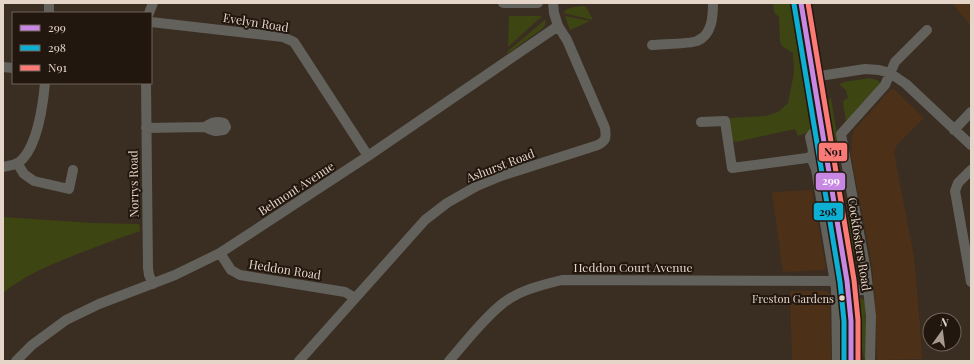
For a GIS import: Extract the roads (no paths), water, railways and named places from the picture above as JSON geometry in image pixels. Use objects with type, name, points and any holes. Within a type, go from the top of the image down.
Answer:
[{"type":"main road","name":"Cockfosters Road","points":[[801,3],[814,77],[844,285],[851,321],[851,361]]},
{"type":"street","points":[[503,3],[538,3]]},
{"type":"street","points":[[553,3],[558,26]]},
{"type":"street","points":[[652,45],[696,42],[707,33],[713,18],[713,3]]},
{"type":"street","name":"Evelyn Road","points":[[152,22],[283,37],[294,42],[368,156]]},
{"type":"street","name":"Belmont Avenue","points":[[16,361],[32,345],[66,320],[99,304],[175,275],[220,253],[368,156],[558,26]]},
{"type":"street","name":"Ashurst Road","points":[[299,361],[425,220],[447,203],[477,186],[501,176],[604,142],[606,137],[605,128],[567,40],[558,26]]},
{"type":"street","points":[[890,73],[895,62],[927,30]]},
{"type":"street","points":[[814,77],[865,69],[879,70],[890,73],[906,84],[971,145]]},
{"type":"street","name":"Cockfosters Road","points":[[870,361],[871,316],[868,289],[841,134],[885,85],[890,73]]},
{"type":"street","points":[[3,167],[17,163],[28,154],[43,109],[45,84]]},
{"type":"street","name":"Norrys Road","points":[[146,84],[148,268],[153,284]]},
{"type":"street","points":[[954,130],[971,112]]},
{"type":"street","points":[[701,122],[725,121],[732,168],[811,157]]},
{"type":"street","points":[[146,128],[206,127]]},
{"type":"street","name":"Cockfosters Road","points":[[822,131],[814,133],[810,137],[813,151],[811,157],[816,169],[844,285],[837,361]]},
{"type":"street","points":[[17,163],[24,174],[34,181],[69,189],[73,170]]},
{"type":"street","points":[[971,170],[958,183],[955,190],[971,282]]},
{"type":"street","name":"Heddon Road","points":[[220,253],[227,265],[235,273],[344,292],[355,298]]},
{"type":"street","name":"Heddon Court Avenue","points":[[449,361],[488,317],[503,303],[521,293],[541,285],[562,280],[844,285],[868,289]]},
{"type":"place","name":"Freston Gardens","points":[[842,298]]}]
